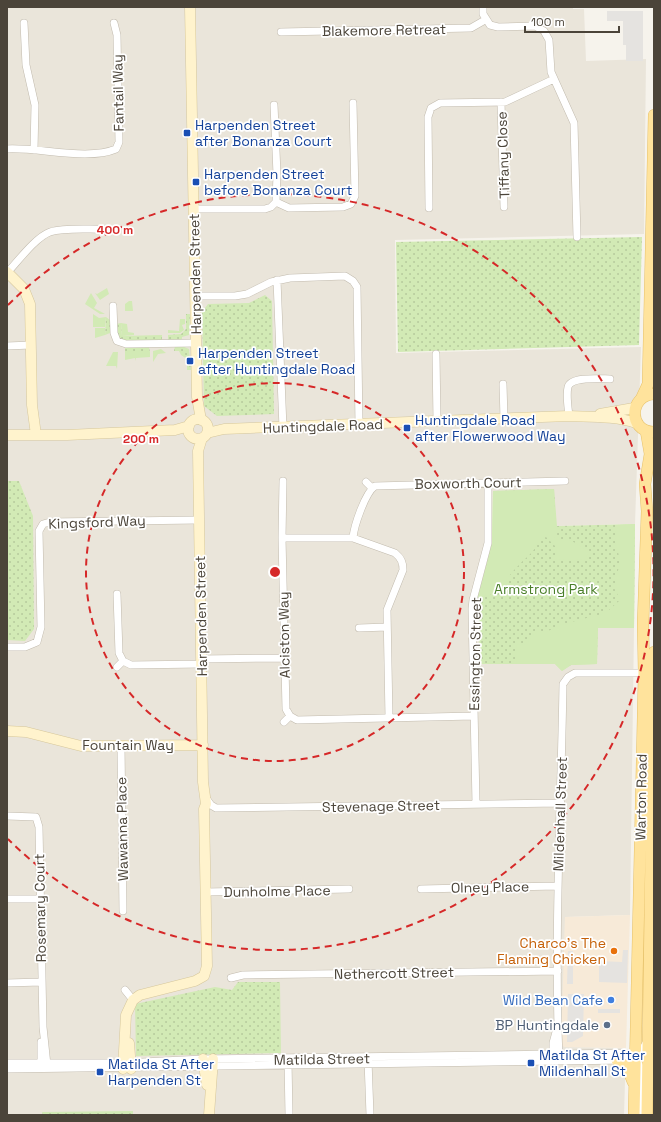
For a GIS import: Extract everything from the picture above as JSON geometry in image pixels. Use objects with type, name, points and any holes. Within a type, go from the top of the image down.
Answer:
[{"type":"main road","points":[[636,423],[634,408],[642,397],[648,384],[654,115]]},
{"type":"main road","points":[[642,397],[654,394]]},
{"type":"main road","name":"Warton Road","points":[[634,1115],[636,1058],[643,972],[652,958],[652,941],[644,928],[643,624],[647,511],[645,484],[650,454],[650,432],[636,423]]},
{"type":"main road","name":"Warton Road","points":[[646,1115],[648,1038],[643,972],[638,958],[644,928],[654,652]]},
{"type":"main road","points":[[617,1060],[627,1067],[635,1088]]},
{"type":"street","name":"Harpenden Street","points":[[190,7],[197,397],[202,421],[207,427],[198,451]]},
{"type":"street","points":[[482,7],[485,20],[490,25],[498,27],[535,26],[544,30],[549,40],[549,63],[554,79],[574,123],[577,237]]},
{"type":"street","name":"Blakemore Retreat","points":[[280,32],[471,28],[485,20]]},
{"type":"street","points":[[24,23],[26,65],[34,101],[34,150]]},
{"type":"street","name":"Fantail Way","points":[[7,149],[66,153],[108,152],[116,149],[119,142],[117,35],[114,23]]},
{"type":"street","points":[[429,208],[428,117],[431,108],[440,103],[501,102],[554,79]]},
{"type":"street","name":"Tiffany Close","points":[[501,102],[504,207]]},
{"type":"street","points":[[276,202],[289,208],[343,207],[351,204],[355,196],[353,103]]},
{"type":"street","points":[[194,209],[265,209],[271,207],[276,202],[277,174],[274,105]]},
{"type":"street","points":[[32,432],[30,304],[24,289],[7,272],[40,238],[49,233],[58,230],[110,229]]},
{"type":"street","points":[[353,281],[360,275]]},
{"type":"street","points":[[195,296],[235,296],[247,294],[277,280],[290,278],[345,276],[353,281],[357,288],[359,425]]},
{"type":"street","points":[[277,280],[283,428]]},
{"type":"street","points":[[113,306],[114,333],[118,341],[126,344],[196,343]]},
{"type":"street","points":[[7,346],[31,345]]},
{"type":"street","points":[[436,354],[437,421]]},
{"type":"street","points":[[569,416],[568,387],[571,383],[577,380],[610,379]]},
{"type":"street","points":[[503,384],[504,418]]},
{"type":"street","name":"Harpenden Street","points":[[133,1000],[140,995],[195,981],[204,976],[207,966],[204,809],[206,798],[203,782],[198,451],[190,430],[197,397]]},
{"type":"street","name":"Huntingdale Road","points":[[590,416],[634,408]]},
{"type":"street","name":"Huntingdale Road","points":[[204,435],[224,429],[283,428],[569,416],[590,416],[636,423]]},
{"type":"street","points":[[190,430],[195,420],[202,421]]},
{"type":"street","name":"Huntingdale Road","points":[[202,421],[224,429]]},
{"type":"street","points":[[7,430],[77,433],[190,430]]},
{"type":"street","points":[[190,430],[196,439],[204,435]]},
{"type":"street","points":[[7,435],[32,432]]},
{"type":"street","name":"Alciston Way","points":[[283,481],[282,538],[286,709],[290,716]]},
{"type":"street","name":"Boxworth Court","points":[[372,488],[379,485],[565,481]]},
{"type":"street","points":[[353,538],[355,526],[372,488],[366,482]]},
{"type":"street","name":"Essington Street","points":[[476,804],[473,600],[488,543],[488,482]]},
{"type":"street","name":"Kingsford Way","points":[[7,647],[40,645],[39,531],[42,524],[50,522],[199,520]]},
{"type":"street","points":[[282,538],[353,538],[395,553],[403,563],[403,570],[387,610],[388,718]]},
{"type":"street","points":[[117,594],[118,653],[123,661],[131,665],[285,658]]},
{"type":"street","points":[[359,628],[387,627]]},
{"type":"street","points":[[117,667],[123,661]]},
{"type":"street","name":"Mildenhall Street","points":[[556,1057],[553,1043],[556,1030],[558,971],[558,886],[563,684],[568,677],[575,674],[644,673]]},
{"type":"street","points":[[284,722],[290,716],[297,720],[474,716]]},
{"type":"street","name":"Fountain Way","points":[[7,731],[26,732],[81,746],[203,745]]},
{"type":"street","name":"Wawanna Place","points":[[120,746],[123,911]]},
{"type":"street","name":"Harpenden Street","points":[[203,782],[201,788],[202,804],[204,809]]},
{"type":"street","name":"Stevenage Street","points":[[206,798],[211,805],[216,808],[561,803]]},
{"type":"street","name":"Rosemary Court","points":[[7,816],[36,817],[39,827],[41,982],[44,1065]]},
{"type":"street","name":"Olney Place","points":[[421,889],[558,886]]},
{"type":"street","name":"Dunholme Place","points":[[206,892],[349,889]]},
{"type":"street","points":[[7,899],[41,899]]},
{"type":"street","points":[[638,958],[652,958]]},
{"type":"street","name":"Nethercott Street","points":[[230,978],[244,975],[558,971]]},
{"type":"street","points":[[7,983],[41,982]]},
{"type":"street","points":[[125,990],[133,1000],[126,1015],[127,1066]]},
{"type":"street","points":[[642,1115],[642,1072],[640,1063],[636,1058],[644,1050],[648,1038]]},
{"type":"street","name":"Matilda Street","points":[[7,1063],[127,1066],[208,1063],[556,1057],[630,1053],[636,1058]]},
{"type":"street","name":"Matilda Street","points":[[556,1057],[617,1060],[636,1058]]},
{"type":"street","points":[[368,1061],[370,1115]]},
{"type":"street","points":[[288,1062],[289,1115]]},
{"type":"street","points":[[208,1063],[209,1115]]},
{"type":"street","name":"Matilda Street","points":[[7,1069],[44,1065]]},
{"type":"shaded area","points":[[7,7],[573,7],[573,9],[584,9],[586,61],[646,59],[644,234],[395,240],[396,353],[641,347],[635,524],[556,526],[493,491],[492,543],[478,596],[480,664],[597,664],[598,628],[634,628],[630,915],[565,917],[564,1047],[626,1048],[624,1115],[7,1115]]},
{"type":"shaded area","points":[[607,11],[643,11],[643,61],[626,61],[626,45],[623,45],[623,21],[607,21]]},
{"type":"shaded area","points":[[630,915],[626,1048],[564,1047],[561,1044],[565,917]]},
{"type":"shaded area","points":[[623,950],[628,950],[627,983],[599,982],[599,961],[622,962]]},
{"type":"shaded area","points":[[568,951],[573,951],[573,984],[567,984]]},
{"type":"shaded area","points":[[568,994],[584,994],[583,1036],[572,1042],[567,1042]]},
{"type":"shaded area","points":[[598,1009],[620,1009],[620,1013],[598,1013]]},
{"type":"green space","points":[[642,237],[639,345],[398,352],[396,242]]},
{"type":"green space","points":[[107,288],[109,294],[100,300],[95,293],[97,294]]},
{"type":"green space","points":[[91,293],[97,303],[94,308],[105,314],[100,314],[85,304]]},
{"type":"green space","points":[[265,295],[272,301],[274,414],[217,416],[204,406],[202,312],[208,304],[249,303]]},
{"type":"green space","points":[[132,301],[133,311],[125,311],[125,304]]},
{"type":"green space","points":[[93,314],[99,318],[106,317],[105,327],[93,327]]},
{"type":"green space","points":[[186,314],[190,314],[189,335],[182,337],[182,340],[168,340],[168,335],[181,334],[186,329]]},
{"type":"green space","points":[[106,317],[110,320],[110,333],[105,335]]},
{"type":"green space","points":[[180,319],[185,319],[185,324],[182,325],[184,330],[180,333],[168,333],[168,330],[179,331]]},
{"type":"green space","points":[[121,323],[122,336],[162,335],[162,340],[125,340],[119,338],[116,324]]},
{"type":"green space","points":[[121,323],[127,324],[128,332],[134,333],[134,335],[122,336]]},
{"type":"green space","points":[[95,328],[105,328],[105,335],[95,338]]},
{"type":"green space","points":[[175,346],[182,346],[189,349],[191,370],[187,370],[187,359],[181,355],[179,351],[174,351]]},
{"type":"green space","points":[[125,347],[149,347],[150,352],[125,353]]},
{"type":"green space","points":[[161,349],[166,353],[158,354],[153,362],[153,351]]},
{"type":"green space","points":[[129,351],[150,352],[150,357],[136,358],[135,361],[135,358],[125,360],[125,353]]},
{"type":"green space","points":[[113,352],[118,352],[117,369],[116,366],[106,366]]},
{"type":"green space","points":[[7,481],[19,481],[33,516],[34,629],[25,641],[7,640]]},
{"type":"green space","name":"Armstrong Park","points":[[554,489],[557,526],[635,524],[634,628],[598,628],[597,664],[571,665],[562,671],[555,664],[480,664],[478,596],[492,543],[493,491]]},
{"type":"green space","points":[[554,489],[556,526],[554,536],[557,540],[574,542],[582,547],[588,554],[584,560],[557,559],[556,547],[546,537],[538,542],[532,552],[496,591],[486,597],[478,596],[492,543],[493,491]]},
{"type":"green space","points":[[635,524],[634,628],[598,628],[597,664],[571,665],[562,671],[555,664],[517,664],[516,645],[526,644],[536,632],[548,631],[560,625],[602,614],[619,601],[619,597],[614,588],[620,562],[618,552],[615,548],[615,525]]},
{"type":"green space","points":[[238,982],[280,982],[281,1053],[136,1056],[135,1004],[215,987],[232,990]]},
{"type":"green space","points":[[133,1111],[133,1115],[43,1115],[42,1112]]},
{"type":"place","name":"Harpenden Street after Bonanza Court","points":[[187,133]]},
{"type":"place","name":"Harpenden Street before Bonanza Court","points":[[196,182]]},
{"type":"place","name":"Harpenden Street after Huntingdale Road","points":[[190,361]]},
{"type":"place","name":"Huntingdale Road after Flowerwood Way","points":[[407,428]]},
{"type":"place","name":"Charco's The Flaming Chicken","points":[[614,951]]},
{"type":"place","name":"Wild Bean Cafe","points":[[611,1000]]},
{"type":"place","name":"BP Huntingdale","points":[[607,1025]]},
{"type":"place","name":"Matilda St After Mildenhall St","points":[[531,1063]]},
{"type":"place","name":"Matilda St After Harpenden St","points":[[100,1072]]}]
